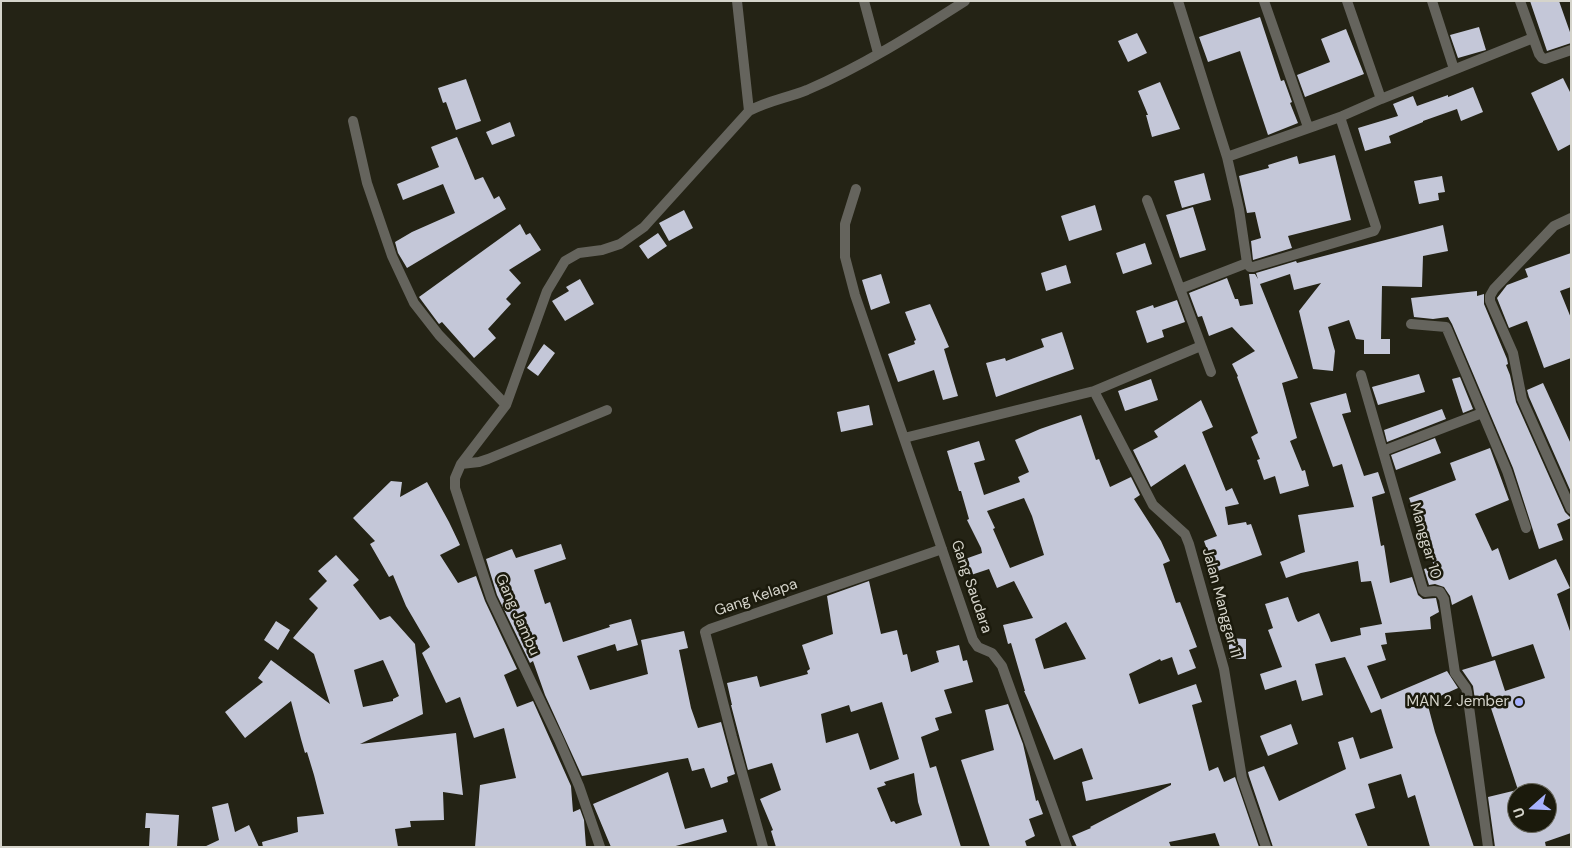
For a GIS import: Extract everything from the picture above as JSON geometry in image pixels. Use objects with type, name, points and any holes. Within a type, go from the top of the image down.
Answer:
[{"type":"street","points":[[737,1],[749,111],[759,105],[806,90],[878,54],[962,2]]},
{"type":"street","points":[[864,1],[878,54]]},
{"type":"street","points":[[1178,1],[1227,157],[1239,209],[1247,263],[1250,267],[1374,231],[1376,228],[1340,117]]},
{"type":"street","points":[[1264,1],[1308,127]]},
{"type":"street","points":[[1348,1],[1381,99]]},
{"type":"street","points":[[1432,1],[1454,69]]},
{"type":"street","points":[[1520,1],[1542,58],[1545,59],[1570,51]]},
{"type":"street","points":[[1227,157],[1340,117],[1533,38]]},
{"type":"street","name":"Gang Jambu","points":[[600,847],[559,740],[491,598],[455,488],[455,478],[461,464],[501,400],[547,291],[565,261],[579,253],[602,250],[620,244],[644,227],[749,111]]},
{"type":"street","points":[[353,121],[370,192],[392,256],[414,303],[439,336],[501,400]]},
{"type":"street","name":"Gang Saudara","points":[[856,189],[845,224],[845,257],[855,295],[973,640],[978,647],[992,653],[1002,666],[1067,847]]},
{"type":"street","points":[[1147,200],[1210,372]]},
{"type":"street","points":[[1571,218],[1554,226],[1494,288],[1490,296],[1490,301],[1513,353],[1522,399],[1571,509]]},
{"type":"street","points":[[1180,289],[1247,263]]},
{"type":"street","points":[[1411,324],[1446,327],[1509,474],[1526,528]]},
{"type":"street","points":[[904,438],[1094,391],[1201,346]]},
{"type":"street","name":"Manggar 10","points":[[1361,375],[1423,590],[1425,592],[1437,591],[1442,594],[1444,599],[1455,673],[1467,692],[1488,847]]},
{"type":"street","name":"Jalan Manggar 11","points":[[1094,391],[1153,505],[1185,534],[1190,544],[1224,669],[1242,778],[1266,847]]},
{"type":"street","points":[[461,464],[488,459],[607,410]]},
{"type":"street","points":[[1383,451],[1482,413]]},
{"type":"street","name":"Gang Kelapa","points":[[763,847],[705,632],[942,549]]},
{"type":"building","points":[[1530,1],[1559,1],[1571,35],[1571,43],[1547,51]]},
{"type":"building","points":[[1260,17],[1281,81],[1284,80],[1298,123],[1268,135],[1240,51],[1208,62],[1199,37]]},
{"type":"building","points":[[1479,27],[1486,50],[1458,58],[1450,35]]},
{"type":"building","points":[[1346,29],[1364,74],[1305,97],[1297,75],[1330,62],[1321,39]]},
{"type":"building","points":[[1137,33],[1147,53],[1128,62],[1118,41]]},
{"type":"building","points":[[1563,78],[1571,94],[1571,144],[1558,151],[1531,93]]},
{"type":"building","points":[[466,79],[481,121],[456,130],[446,102],[443,103],[438,88]]},
{"type":"building","points":[[1160,82],[1180,129],[1152,137],[1146,115],[1148,115],[1138,91]]},
{"type":"building","points":[[1473,87],[1483,112],[1461,121],[1457,109],[1389,136],[1391,143],[1365,151],[1358,128],[1398,116],[1393,104],[1413,96],[1417,106]]},
{"type":"building","points":[[510,122],[515,136],[492,145],[486,132]]},
{"type":"building","points":[[457,137],[475,180],[483,177],[494,199],[499,196],[506,209],[407,268],[398,253],[395,242],[412,232],[455,213],[443,184],[403,200],[397,184],[439,167],[431,147]]},
{"type":"building","points":[[1335,155],[1351,220],[1288,236],[1292,248],[1253,260],[1251,241],[1261,238],[1255,212],[1247,213],[1239,176],[1269,168],[1268,165],[1297,156],[1299,164]]},
{"type":"building","points":[[1204,173],[1211,200],[1182,208],[1174,181]]},
{"type":"building","points":[[1442,176],[1445,192],[1438,193],[1439,200],[1419,204],[1414,181]]},
{"type":"building","points":[[1095,205],[1102,230],[1069,241],[1061,216]]},
{"type":"building","points":[[1193,207],[1206,250],[1180,258],[1166,215]]},
{"type":"building","points":[[684,210],[693,228],[669,241],[659,223]]},
{"type":"building","points":[[520,224],[526,235],[530,233],[541,250],[509,270],[521,283],[506,299],[511,304],[488,329],[496,338],[474,358],[442,322],[439,324],[419,297]]},
{"type":"building","points":[[1443,225],[1448,251],[1423,256],[1422,287],[1382,286],[1381,339],[1390,339],[1390,354],[1364,354],[1364,340],[1356,339],[1349,320],[1328,327],[1335,351],[1333,371],[1313,369],[1299,311],[1321,283],[1294,290],[1290,274],[1260,284],[1298,378],[1282,383],[1297,438],[1290,441],[1302,471],[1305,470],[1309,486],[1280,494],[1275,476],[1264,480],[1257,460],[1260,459],[1251,437],[1258,433],[1232,364],[1255,351],[1232,327],[1209,336],[1202,316],[1198,317],[1189,293],[1227,278],[1235,299],[1238,299],[1240,306],[1253,304],[1249,274],[1255,274],[1258,279],[1256,273],[1296,261],[1297,263]]},
{"type":"building","points":[[658,233],[667,246],[648,259],[639,246]]},
{"type":"building","points":[[1145,243],[1152,264],[1123,274],[1116,253]]},
{"type":"building","points":[[1571,253],[1571,287],[1560,291],[1571,318],[1571,358],[1544,368],[1527,321],[1509,328],[1497,298],[1507,285],[1528,277],[1525,269]]},
{"type":"building","points":[[1066,265],[1071,283],[1046,291],[1041,273]]},
{"type":"building","points":[[881,274],[890,303],[871,310],[862,280]]},
{"type":"building","points":[[580,279],[594,304],[565,321],[552,301],[569,291],[566,287]]},
{"type":"building","points":[[1477,291],[1477,296],[1484,294],[1484,304],[1507,359],[1508,364],[1506,365],[1516,402],[1565,512],[1571,518],[1557,524],[1563,540],[1539,549],[1513,468],[1452,324],[1448,317],[1433,319],[1414,317],[1411,298]]},
{"type":"building","points":[[1177,300],[1185,322],[1162,330],[1164,337],[1147,343],[1136,311],[1153,305],[1154,308]]},
{"type":"building","points":[[930,304],[949,347],[944,349],[958,396],[943,400],[934,370],[898,382],[888,354],[915,344],[914,341],[916,340],[905,312]]},
{"type":"building","points":[[1062,332],[1074,369],[996,397],[986,363],[1005,358],[1006,361],[1044,347],[1041,339]]},
{"type":"building","points":[[544,344],[555,353],[538,376],[527,368]]},
{"type":"building","points":[[1419,374],[1425,392],[1378,405],[1372,387]]},
{"type":"building","points":[[1460,377],[1473,409],[1463,413],[1452,379]]},
{"type":"building","points":[[1151,379],[1158,400],[1125,411],[1118,391]]},
{"type":"building","points":[[1543,383],[1571,444],[1571,492],[1527,390]]},
{"type":"building","points":[[1346,393],[1351,412],[1342,414],[1364,476],[1378,472],[1385,493],[1372,497],[1381,546],[1384,545],[1390,583],[1412,577],[1418,595],[1423,599],[1436,598],[1439,612],[1430,617],[1431,629],[1385,633],[1387,644],[1381,645],[1386,660],[1367,666],[1381,699],[1447,671],[1458,688],[1427,702],[1435,732],[1474,847],[1430,847],[1415,795],[1408,798],[1401,774],[1368,784],[1375,808],[1355,814],[1368,847],[1273,847],[1249,776],[1248,772],[1264,766],[1279,801],[1346,769],[1338,742],[1353,737],[1360,759],[1393,748],[1381,709],[1371,713],[1345,657],[1315,664],[1323,695],[1302,701],[1296,680],[1265,690],[1260,674],[1282,667],[1268,630],[1273,628],[1265,604],[1288,597],[1298,622],[1319,613],[1331,642],[1361,635],[1360,628],[1382,624],[1371,581],[1361,582],[1358,561],[1286,578],[1280,562],[1305,552],[1298,515],[1354,507],[1342,464],[1333,467],[1310,403]]},
{"type":"building","points":[[1201,400],[1213,427],[1202,432],[1226,491],[1232,488],[1239,504],[1225,507],[1228,525],[1246,522],[1247,525],[1251,524],[1262,555],[1215,572],[1204,541],[1217,536],[1185,464],[1151,487],[1133,450],[1158,437],[1154,431]]},
{"type":"building","points":[[869,405],[873,425],[841,432],[837,412]]},
{"type":"building","points":[[1442,409],[1446,419],[1387,442],[1384,430]]},
{"type":"building","points":[[1081,415],[1096,460],[1099,459],[1110,487],[1131,477],[1140,495],[1134,499],[1161,541],[1170,561],[1163,564],[1176,603],[1180,602],[1197,647],[1189,650],[1196,668],[1178,675],[1172,657],[1161,661],[1160,659],[1129,674],[1139,704],[1196,684],[1202,702],[1192,705],[1209,771],[1218,767],[1224,782],[1235,777],[1259,847],[1220,847],[1215,833],[1169,842],[1171,847],[1077,847],[1072,836],[1091,828],[1171,785],[1171,783],[1086,801],[1082,782],[1093,779],[1082,748],[1054,760],[1024,691],[1011,643],[1008,644],[1003,625],[1033,618],[1014,581],[997,588],[989,569],[971,575],[965,559],[982,553],[967,520],[969,519],[961,491],[959,491],[947,451],[979,441],[985,460],[974,463],[984,495],[1020,482],[1018,477],[1029,472],[1015,440]],"holes":[[[1024,498],[1032,516],[1044,555],[1010,568],[987,511]],[[1066,622],[1086,659],[1044,669],[1035,639]]]},
{"type":"building","points":[[1435,438],[1441,453],[1396,470],[1391,455]]},
{"type":"building","name":"MAN 2 Jember","points":[[1490,448],[1509,500],[1475,514],[1492,551],[1498,548],[1509,580],[1556,559],[1570,588],[1557,594],[1571,634],[1571,833],[1545,842],[1546,847],[1495,847],[1488,797],[1507,792],[1507,833],[1557,833],[1557,783],[1516,783],[1487,696],[1475,700],[1473,686],[1462,670],[1495,660],[1505,691],[1545,678],[1533,644],[1492,657],[1472,595],[1452,605],[1450,596],[1444,587],[1435,584],[1429,585],[1424,569],[1434,566],[1409,498],[1456,480],[1450,463]]},
{"type":"building","points":[[391,481],[402,482],[400,497],[427,482],[449,522],[460,545],[440,555],[458,583],[476,576],[485,601],[517,669],[504,675],[517,707],[533,701],[571,786],[573,812],[580,809],[584,820],[586,847],[475,847],[480,785],[516,778],[504,728],[474,738],[460,697],[446,703],[422,653],[430,647],[406,606],[393,575],[389,577],[370,544],[375,541],[353,518]]},
{"type":"building","points":[[561,544],[566,559],[534,570],[545,604],[550,602],[563,642],[631,619],[638,645],[617,651],[615,644],[577,656],[590,690],[648,674],[641,640],[684,631],[688,648],[679,650],[691,708],[698,728],[721,722],[735,774],[727,777],[728,782],[711,788],[704,768],[692,771],[688,758],[582,776],[545,695],[533,661],[530,663],[497,595],[486,559],[512,549],[516,558]]},
{"type":"building","points":[[336,555],[359,580],[353,585],[380,620],[390,616],[415,644],[423,714],[360,744],[456,733],[463,795],[443,792],[444,820],[410,821],[411,827],[395,829],[398,847],[263,847],[262,842],[298,832],[297,817],[324,814],[314,775],[307,752],[305,753],[291,701],[245,738],[225,712],[263,682],[258,678],[271,660],[330,704],[314,654],[293,638],[318,608],[309,599],[327,581],[318,571]],"holes":[[[383,660],[399,696],[393,699],[393,701],[363,707],[354,670]]]},
{"type":"building","points":[[869,581],[881,634],[897,630],[903,655],[907,654],[911,672],[939,662],[936,651],[959,645],[963,661],[967,660],[973,682],[944,690],[952,713],[935,718],[939,730],[921,737],[930,768],[936,766],[961,847],[776,847],[771,831],[773,830],[760,799],[781,790],[772,763],[748,770],[727,683],[757,676],[760,687],[808,674],[807,671],[810,669],[802,645],[833,634],[827,596]],"holes":[[[882,702],[899,759],[870,770],[858,733],[826,743],[821,714],[849,705],[851,712]],[[914,773],[922,815],[896,824],[894,821],[891,822],[877,788],[886,785],[884,782]]]},
{"type":"building","points":[[276,621],[290,630],[278,650],[264,640]]},
{"type":"building","points":[[1229,638],[1246,639],[1246,659],[1229,659]]},
{"type":"building","points":[[1008,704],[1023,744],[1036,801],[1038,800],[1043,814],[1029,819],[1035,836],[1025,841],[1027,847],[990,847],[961,760],[994,750],[985,710]]},
{"type":"building","points":[[1291,724],[1298,744],[1268,756],[1260,736]]},
{"type":"building","points":[[668,772],[685,829],[723,819],[727,832],[672,847],[611,847],[593,804]]},
{"type":"building","points":[[228,803],[235,832],[249,825],[259,847],[204,847],[219,840],[212,807]]},
{"type":"building","points":[[146,813],[179,815],[177,847],[149,847],[150,828],[145,828]]},
{"type":"place","name":"MAN 2 Jember","points":[[1519,702]]}]
